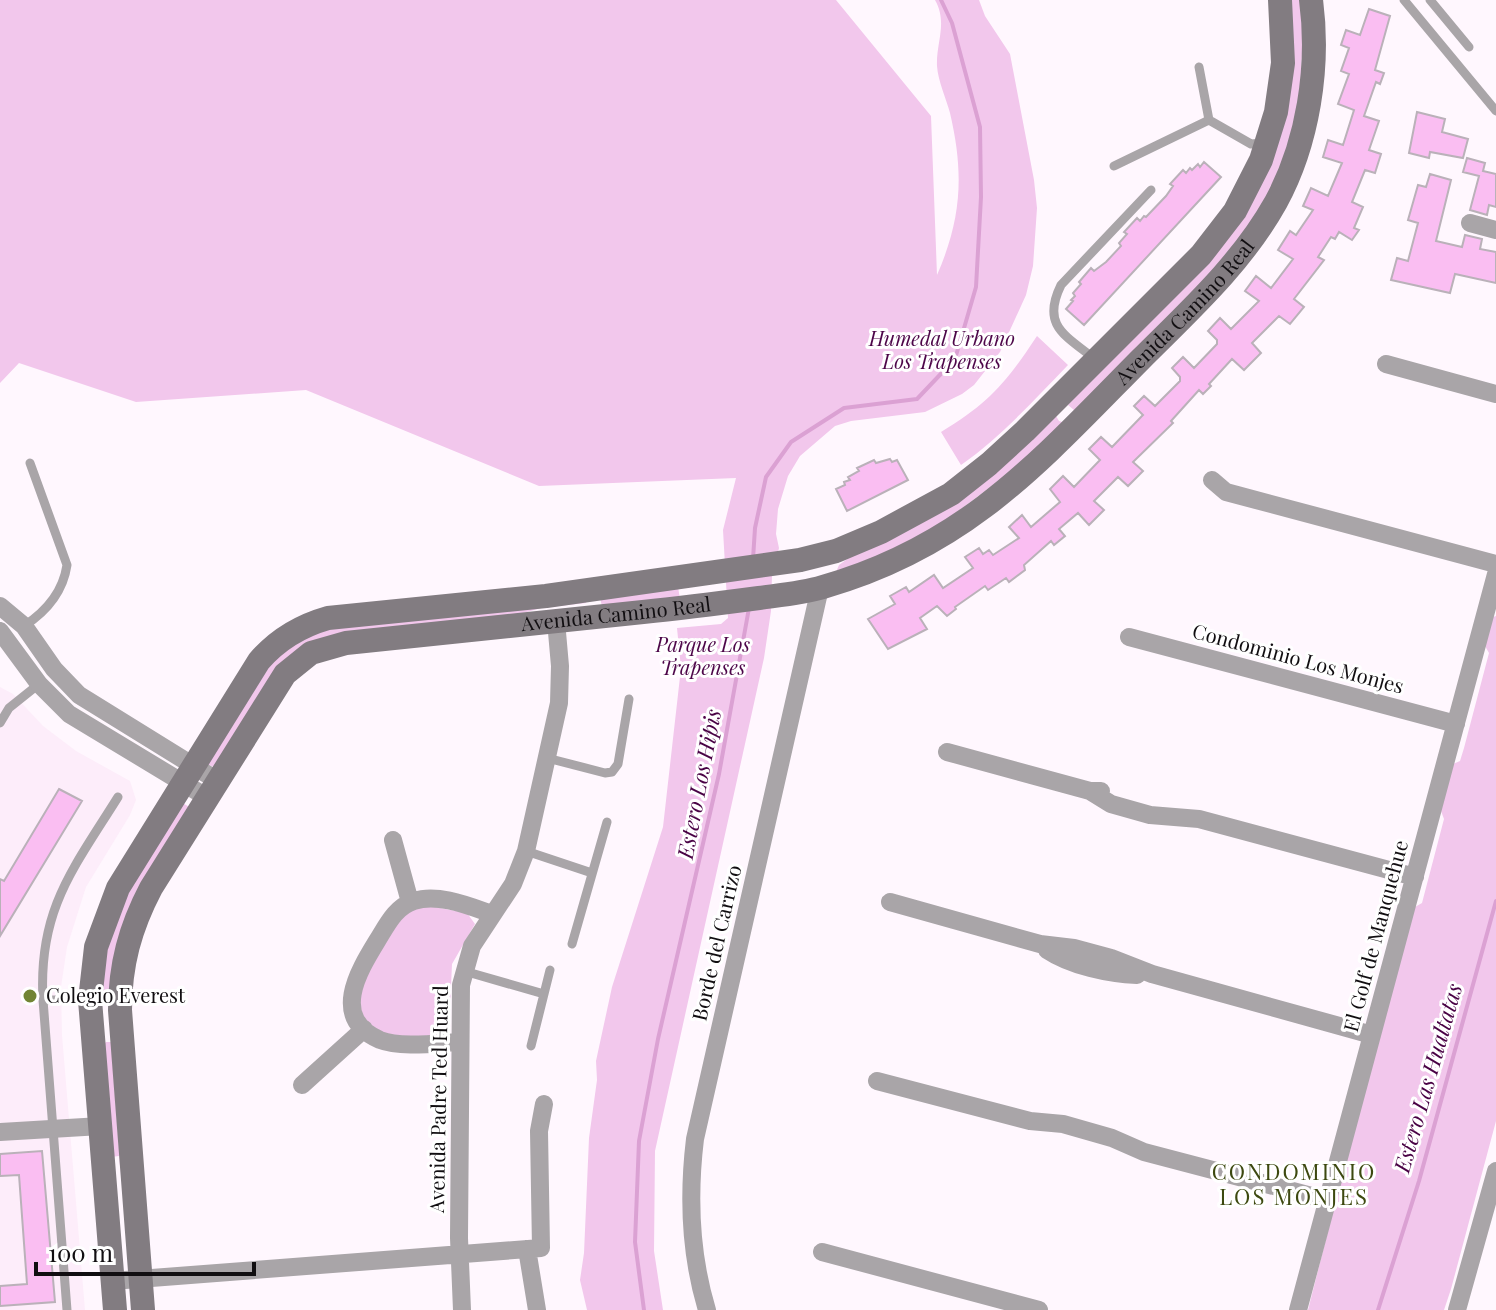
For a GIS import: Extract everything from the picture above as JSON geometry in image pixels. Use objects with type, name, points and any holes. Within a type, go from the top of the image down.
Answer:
[{"type":"main road","name":"Avenida Camino Real","points":[[115,1310],[91,1011],[96,947],[118,888],[259,661],[278,642],[301,627],[347,616],[593,590],[786,563],[846,547],[906,520],[951,494],[1008,448],[1189,267],[1224,227],[1245,194],[1267,143],[1281,78],[1283,31],[1280,0]]},
{"type":"main road","name":"Avenida Camino Real","points":[[143,1310],[121,1020],[123,961],[138,913],[151,888],[277,683],[311,653],[346,643],[706,605],[820,588],[907,556],[967,521],[1021,478],[1081,420],[1212,288],[1243,252],[1277,200],[1305,122],[1314,36],[1311,0]]},
{"type":"main road","points":[[1059,397],[1064,412],[1081,420]]},
{"type":"main road","points":[[820,588],[846,547]]},
{"type":"main road","points":[[568,619],[592,605],[593,590]]},
{"type":"main road","points":[[91,1011],[121,1020]]},
{"type":"street","points":[[1470,223],[1496,230]]},
{"type":"street","points":[[1386,364],[1496,394]]},
{"type":"street","points":[[1212,480],[1226,492],[1496,564]]},
{"type":"street","name":"El Golf de Manquehue","points":[[1298,1310],[1496,574]]},
{"type":"street","name":"Borde del Carrizo","points":[[707,1310],[698,1274],[691,1222],[695,1139],[820,588]]},
{"type":"street","points":[[0,606],[24,626],[54,669],[79,695],[213,790]]},
{"type":"street","name":"Avenida Padre Ted Huard","points":[[462,1310],[460,1042],[464,971],[472,946],[513,884],[526,851],[560,691],[568,619]]},
{"type":"street","points":[[0,631],[39,684],[69,714],[188,774]]},
{"type":"street","name":"Condominio Los Monjes","points":[[1129,637],[1456,724]]},
{"type":"street","points":[[947,752],[1090,791],[1111,804],[1150,815],[1179,815],[1415,877]]},
{"type":"street","points":[[393,840],[410,902]]},
{"type":"street","points":[[460,1042],[392,1043],[379,1039],[364,1029],[354,1011],[354,982],[395,913],[410,902],[435,899],[492,914]]},
{"type":"street","points":[[890,902],[1040,944],[1074,948],[1111,958],[1152,974],[1372,1035]]},
{"type":"street","points":[[302,1085],[364,1029]]},
{"type":"street","points":[[877,1081],[1030,1121],[1060,1136],[1105,1148],[1144,1152],[1327,1200]]},
{"type":"street","points":[[537,1310],[534,1248],[539,1131],[544,1104]]},
{"type":"street","points":[[0,1132],[101,1126]]},
{"type":"street","points":[[1457,1310],[1496,1171]]},
{"type":"street","points":[[112,1281],[534,1248]]},
{"type":"street","points":[[822,1252],[1039,1310]]},
{"type":"lane","points":[[1404,0],[1496,111]]},
{"type":"lane","points":[[1430,0],[1469,47]]},
{"type":"lane","points":[[1199,67],[1209,120],[1251,144],[1267,143]]},
{"type":"lane","points":[[1114,166],[1209,120]]},
{"type":"lane","points":[[1096,360],[1054,323],[1051,311],[1056,295],[1061,285],[1151,190]]},
{"type":"lane","points":[[24,626],[56,596],[65,581],[67,565],[30,463]]},
{"type":"lane","points":[[0,723],[9,708],[39,684]]},
{"type":"lane","points":[[547,758],[605,773],[612,772],[618,764],[629,699]]},
{"type":"lane","points":[[67,1310],[43,1000],[44,955],[57,898],[118,797]]},
{"type":"lane","points":[[572,944],[607,822]]},
{"type":"lane","points":[[526,851],[592,873]]},
{"type":"lane","points":[[531,1046],[550,970]]},
{"type":"lane","points":[[464,971],[544,994]]},
{"type":"lane","points":[[43,1000],[91,1011]]},
{"type":"shaded area","name":"Colegio Everest","points":[[0,687],[13,694],[43,726],[76,751],[130,781],[136,800],[86,887],[67,947],[61,987],[62,1035],[85,1310],[0,1310]]},
{"type":"green space","points":[[0,0],[836,0],[931,116],[937,275],[952,234],[959,176],[950,113],[938,72],[941,17],[935,0],[979,0],[985,16],[1010,54],[1037,208],[1033,266],[1026,295],[1000,352],[974,385],[925,412],[851,421],[835,426],[800,456],[788,476],[778,509],[776,534],[779,548],[772,575],[771,611],[764,658],[655,1151],[654,1251],[663,1310],[587,1310],[580,1280],[589,1138],[597,1080],[596,1061],[612,987],[663,827],[681,668],[677,628],[721,624],[728,618],[723,530],[736,478],[539,486],[306,390],[136,402],[19,363],[0,383]]},
{"type":"green space","points":[[1289,0],[1302,0],[1304,13],[1299,113],[1277,181],[1244,238],[1080,409],[1074,410],[1068,405],[1258,185]]},
{"type":"green space","points":[[1037,336],[1068,365],[1030,405],[961,465],[941,432],[995,391]]},
{"type":"green space","points":[[1056,416],[1065,423],[1034,454],[920,540],[836,572],[839,565],[850,557]]},
{"type":"green space","points":[[678,586],[680,600],[602,607],[600,597]]},
{"type":"green space","points":[[587,600],[586,603],[541,608],[502,619],[332,637],[216,768],[207,764],[278,653],[326,627]]},
{"type":"green space","points":[[1496,616],[1496,1121],[1451,1289],[1444,1310],[1308,1310],[1370,1065],[1415,907],[1422,903],[1444,819],[1441,811],[1453,764],[1460,761],[1464,748],[1489,653],[1485,646],[1493,617]]},
{"type":"green space","points":[[181,802],[191,808],[108,1001],[102,1001],[98,997],[102,963],[116,914]]},
{"type":"green space","points":[[424,905],[467,913],[475,924],[452,964],[449,1031],[443,1036],[395,1037],[376,1031],[364,1019],[358,1001],[359,984],[401,916]]},
{"type":"green space","points":[[111,1042],[121,1175],[119,1156],[111,1157],[103,1045]]},
{"type":"building","points":[[1369,9],[1390,16],[1375,70],[1384,73],[1380,84],[1376,82],[1364,116],[1379,121],[1369,150],[1381,154],[1375,173],[1365,170],[1352,202],[1363,207],[1354,228],[1359,230],[1352,240],[1339,232],[1335,239],[1331,237],[1318,257],[1324,260],[1294,299],[1304,307],[1290,324],[1279,316],[1252,343],[1261,353],[1244,370],[1232,359],[1203,394],[1199,390],[1171,421],[1173,423],[1133,462],[1143,471],[1128,486],[1118,477],[1094,501],[1104,510],[1089,525],[1078,513],[1059,529],[1065,536],[1054,545],[1051,541],[1024,565],[1025,570],[1009,582],[1006,578],[988,590],[985,586],[947,616],[937,606],[920,618],[927,629],[888,649],[868,619],[895,604],[890,596],[906,587],[909,592],[934,575],[943,588],[973,568],[965,557],[979,548],[983,554],[989,550],[993,555],[1019,538],[1009,527],[1022,515],[1031,527],[1060,502],[1050,489],[1063,476],[1074,487],[1100,460],[1089,449],[1101,437],[1112,447],[1143,415],[1134,406],[1144,396],[1155,406],[1180,381],[1172,368],[1183,357],[1194,368],[1217,344],[1208,331],[1220,318],[1231,329],[1259,301],[1245,291],[1256,276],[1271,288],[1293,259],[1278,250],[1290,231],[1296,235],[1313,210],[1303,206],[1311,188],[1328,196],[1342,163],[1323,157],[1328,140],[1343,145],[1354,110],[1338,104],[1349,74],[1341,71],[1349,48],[1341,45],[1346,30],[1360,35]]},
{"type":"building","points":[[1417,112],[1445,119],[1442,132],[1468,139],[1463,158],[1430,152],[1429,158],[1409,153]]},
{"type":"building","points":[[1467,158],[1485,163],[1483,171],[1496,174],[1496,207],[1489,205],[1487,215],[1470,210],[1479,176],[1463,172]]},
{"type":"building","points":[[1204,162],[1221,177],[1084,325],[1066,309],[1073,301],[1073,293],[1081,284],[1079,282],[1091,268],[1094,271],[1121,246],[1119,243],[1127,234],[1124,232],[1137,218],[1140,221],[1146,217],[1166,196],[1173,186],[1170,184],[1183,170],[1186,173]]},
{"type":"building","points":[[1430,174],[1451,180],[1436,241],[1462,247],[1465,235],[1482,239],[1480,249],[1496,252],[1496,283],[1455,274],[1450,293],[1391,280],[1397,258],[1408,261],[1418,223],[1408,220],[1418,185],[1426,187]]},
{"type":"building","points":[[890,459],[892,462],[897,460],[908,480],[847,511],[836,489],[859,471],[857,468],[874,460],[876,463]]},
{"type":"building","points":[[59,789],[82,801],[0,936],[0,879],[4,881]]},
{"type":"building","points":[[42,1151],[55,1302],[0,1306],[0,1286],[27,1284],[19,1175],[0,1176],[0,1154]]},
{"type":"waterway","name":"Estero Los Hipis","points":[[753,559],[755,528],[766,477],[791,442],[844,408],[917,399],[955,359],[976,287],[981,197],[980,127],[952,23],[941,0]]},
{"type":"waterway","name":"Estero Los Hipis","points":[[644,1310],[635,1242],[639,1141],[658,1039],[719,774],[749,608]]},
{"type":"waterway","name":"Estero Las Hualtatas","points":[[1378,1310],[1419,1181],[1496,901]]},
{"type":"place","name":"Colegio Everest","points":[[30,996]]},
{"type":"district","name":"CONDOMINIO LOS MONJES","points":[[1294,1184]]},
{"type":"park label","name":"Humedal Urbano Los Trapenses","points":[[942,350]]},
{"type":"park label","name":"Parque Los Trapenses","points":[[703,656]]}]
